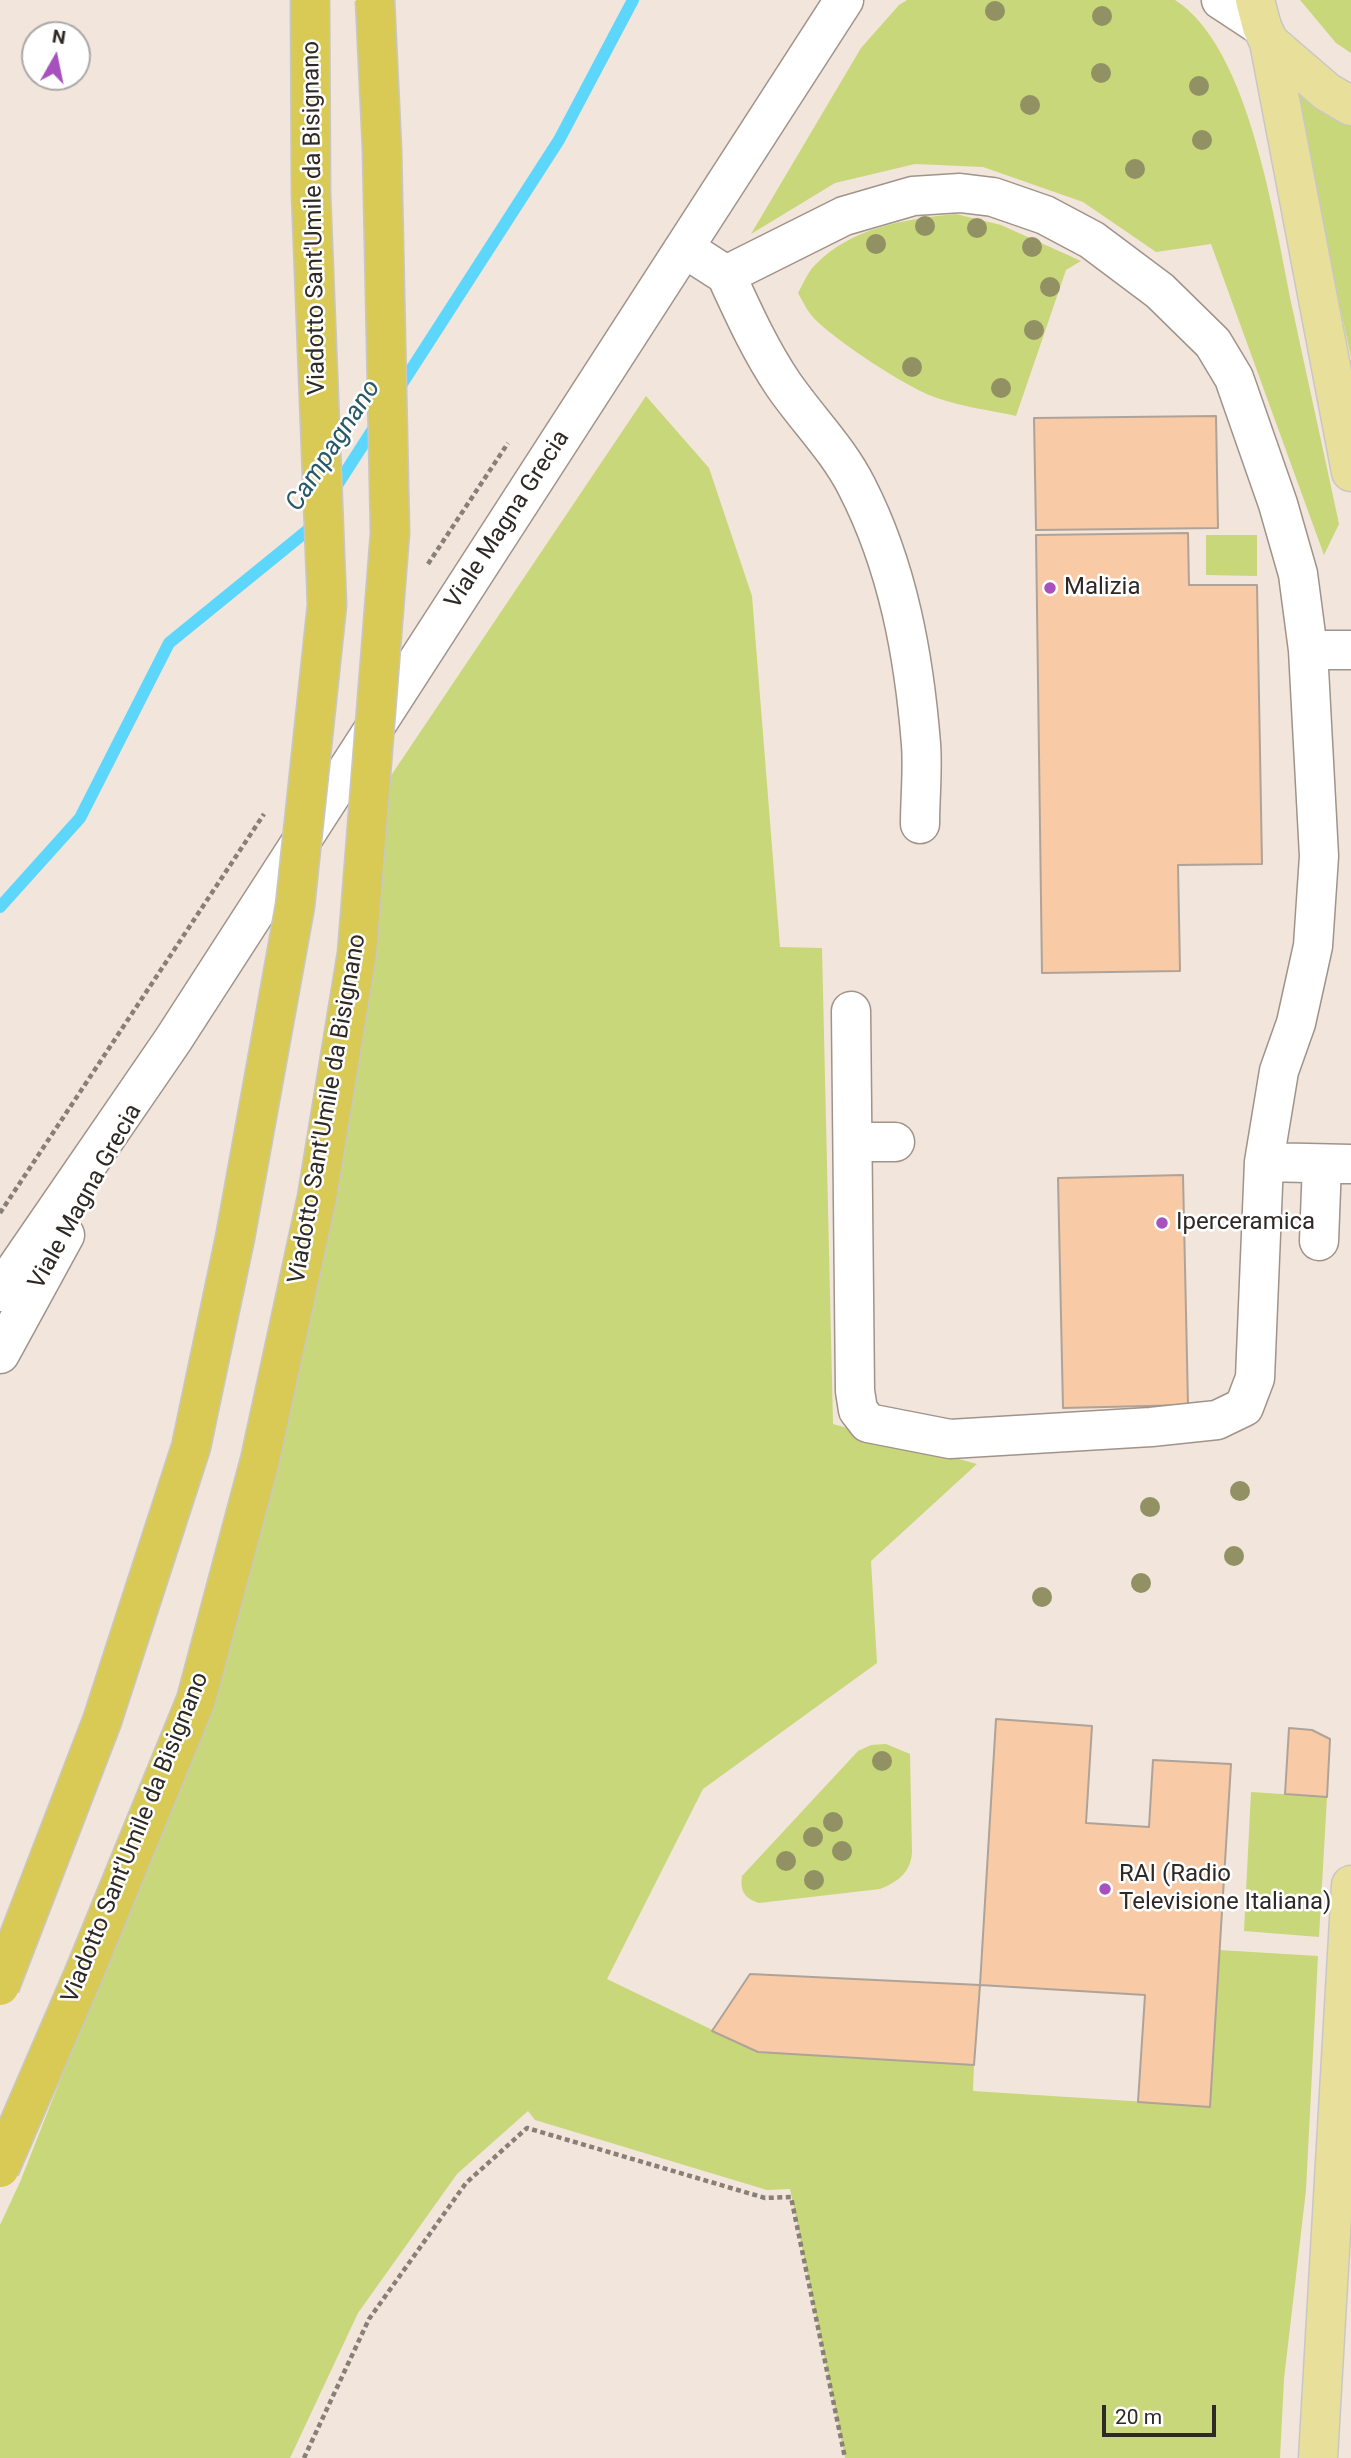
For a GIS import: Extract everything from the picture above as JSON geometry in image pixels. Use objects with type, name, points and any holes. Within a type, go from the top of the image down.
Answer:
[{"type":"highway","name":"Viadotto Sant'Umile da Bisignano","points":[[0,1986],[102,1721],[191,1447],[235,1238],[295,906],[327,605],[311,194],[310,0]]},
{"type":"highway","name":"Viadotto Sant'Umile da Bisignano","points":[[0,2168],[83,1976],[196,1700],[260,1460],[317,1197],[357,953],[390,533],[382,149],[375,0]]},
{"type":"main road","points":[[1262,23],[1327,92],[1351,106]]},
{"type":"main road","points":[[1262,23],[1351,472]]},
{"type":"main road","points":[[1318,2458],[1351,1885]]},
{"type":"street","name":"Viale Magna Grecia","points":[[0,1292],[173,1040],[844,0]]},
{"type":"street","points":[[1221,0],[1262,23]]},
{"type":"street","points":[[726,275],[844,216],[913,196],[960,193],[993,197],[1045,215],[1092,240],[1160,291],[1213,343],[1234,378],[1255,432],[1298,574],[1308,650],[1316,758],[1319,856],[1312,946],[1296,1023],[1279,1071],[1264,1161],[1255,1378],[1244,1407],[1217,1420],[1151,1427],[950,1439],[868,1423],[858,1410],[855,1391],[851,1011]]},
{"type":"street","points":[[684,248],[726,275],[782,383],[838,454],[857,487],[878,534],[899,595],[909,645],[921,746],[919,824]]},
{"type":"street","points":[[750,325],[782,345]]},
{"type":"street","points":[[1308,650],[1351,650]]},
{"type":"street","name":"Viale Magna Grecia","points":[[0,1354],[173,1040]]},
{"type":"street","points":[[853,1142],[895,1142]]},
{"type":"street","points":[[1264,1161],[1336,1164],[1319,1241]]},
{"type":"path","points":[[304,2458],[369,2319],[466,2183],[527,2128],[765,2198],[791,2197],[845,2458]]},
{"type":"green space","points":[[907,0],[1175,0],[1201,24],[1223,57],[1241,97],[1268,188],[1339,524],[1324,555],[1211,244],[1156,252],[1083,202],[983,167],[915,164],[835,183],[751,234],[861,48],[899,5]]},
{"type":"green space","points":[[1300,0],[1351,0],[1351,53],[1336,43]]},
{"type":"green space","points":[[1294,91],[1328,115],[1351,126],[1351,358]]},
{"type":"green space","points":[[956,214],[1001,225],[1081,261],[1066,270],[1016,416],[947,401],[924,393],[890,374],[822,325],[810,313],[798,293],[815,265],[830,252],[863,233],[899,222]]},
{"type":"green space","points":[[646,396],[709,468],[752,596],[780,947],[822,948],[833,1424],[977,1464],[871,1561],[877,1663],[703,1789],[607,1979],[758,2052],[974,2065],[973,2091],[1209,2106],[1219,1950],[1318,1956],[1306,2190],[1284,2379],[1280,2458],[845,2458],[790,2189],[767,2190],[535,2120],[528,2111],[457,2174],[358,2313],[290,2458],[0,2458],[0,2225],[20,2182],[210,1700],[386,783]]},
{"type":"green space","points":[[1206,535],[1257,535],[1257,576],[1206,575]]},
{"type":"green space","points":[[886,1744],[910,1754],[912,1852],[906,1871],[880,1889],[759,1903],[750,1899],[743,1890],[742,1876],[858,1751],[871,1745]]},
{"type":"green space","points":[[1251,1792],[1327,1797],[1319,1937],[1244,1931]]},
{"type":"building","points":[[1216,416],[1218,528],[1036,530],[1034,418]]},
{"type":"building","points":[[1188,533],[1189,585],[1257,585],[1262,864],[1178,865],[1180,971],[1042,973],[1036,535]]},
{"type":"building","points":[[1183,1175],[1188,1405],[1063,1408],[1058,1178]]},
{"type":"building","name":"RAI (Radio Televisione Italiana)","points":[[996,1719],[1092,1726],[1086,1823],[1149,1827],[1153,1760],[1231,1764],[1210,2107],[1138,2102],[1145,1995],[980,1985]]},
{"type":"building","points":[[1289,1728],[1312,1730],[1330,1739],[1327,1797],[1285,1794]]},
{"type":"building","points":[[750,1974],[980,1985],[974,2065],[758,2052],[712,2031]]},
{"type":"waterway","name":"Campagnano","points":[[398,390],[559,140],[633,0]]},
{"type":"waterway","name":"Campagnano","points":[[334,490],[377,423]]},
{"type":"waterway","name":"Campagnano","points":[[0,907],[80,818],[169,643],[308,530],[314,520]]},
{"type":"place","name":"Malizia","points":[[1050,588]]},
{"type":"place","name":"Iperceramica","points":[[1162,1223]]},
{"type":"place","name":"RAI (Radio Televisione Italiana)","points":[[1105,1889]]}]
